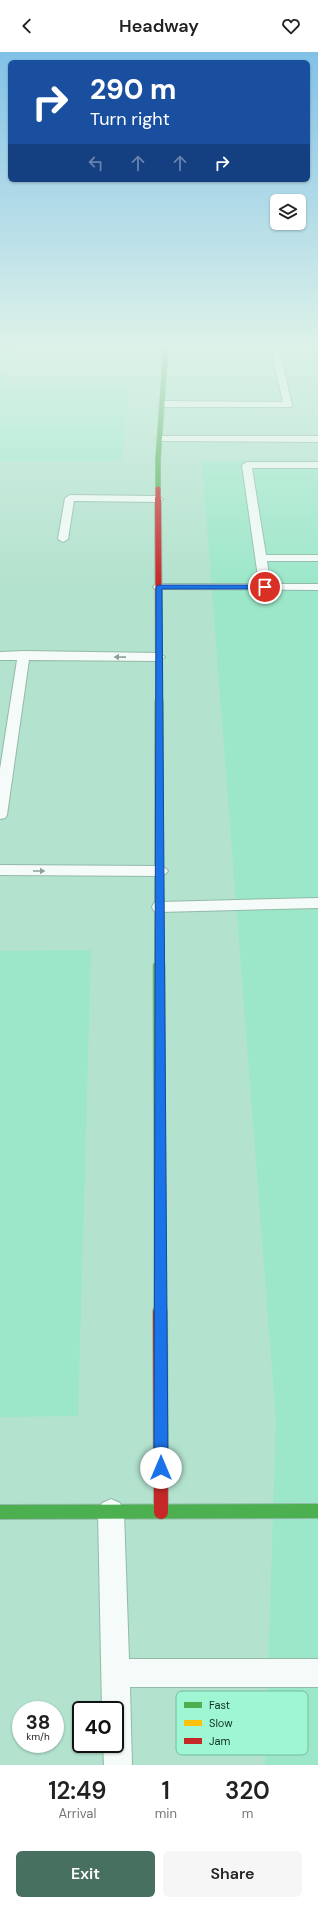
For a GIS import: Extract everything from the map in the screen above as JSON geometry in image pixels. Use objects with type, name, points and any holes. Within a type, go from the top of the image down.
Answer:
[{"type":"street","points":[[161,425],[158,499],[161,1512]]},
{"type":"street","points":[[0,1512],[318,1511]]},
{"type":"lane","points":[[160,439],[318,439]]},
{"type":"lane","points":[[265,587],[247,465],[318,465]]},
{"type":"lane","points":[[63,539],[70,498],[158,499]]},
{"type":"lane","points":[[261,558],[318,558]]},
{"type":"lane","points":[[159,587],[318,587]]},
{"type":"lane","points":[[0,656],[159,657]]},
{"type":"lane","points":[[0,815],[24,656]]},
{"type":"lane","points":[[0,870],[160,871]]},
{"type":"lane","points":[[160,907],[318,903]]},
{"type":"lane","points":[[110,1512],[118,1765]]},
{"type":"lane","points":[[115,1673],[318,1673]]},
{"type":"shaded area","points":[[0,425],[126,425],[122,461],[0,461]]},
{"type":"shaded area","points":[[202,461],[318,461],[318,1765],[265,1765],[265,1755],[308,1755],[308,1691],[267,1691],[276,1421]]},
{"type":"shaded area","points":[[91,950],[78,1416],[0,1417],[0,951]]},
{"type":"traffic: fast","points":[[158,489],[160,425]]},
{"type":"traffic: fast","points":[[159,927],[160,1264]]},
{"type":"traffic: fast","points":[[0,1512],[318,1511]]},
{"type":"traffic: slow","points":[[159,683],[159,927]]},
{"type":"traffic: jam","points":[[158,489],[159,683]]},
{"type":"traffic: jam","points":[[160,1264],[161,1512]]},
{"type":"route","points":[[161,1468],[159,587],[265,587]]}]
